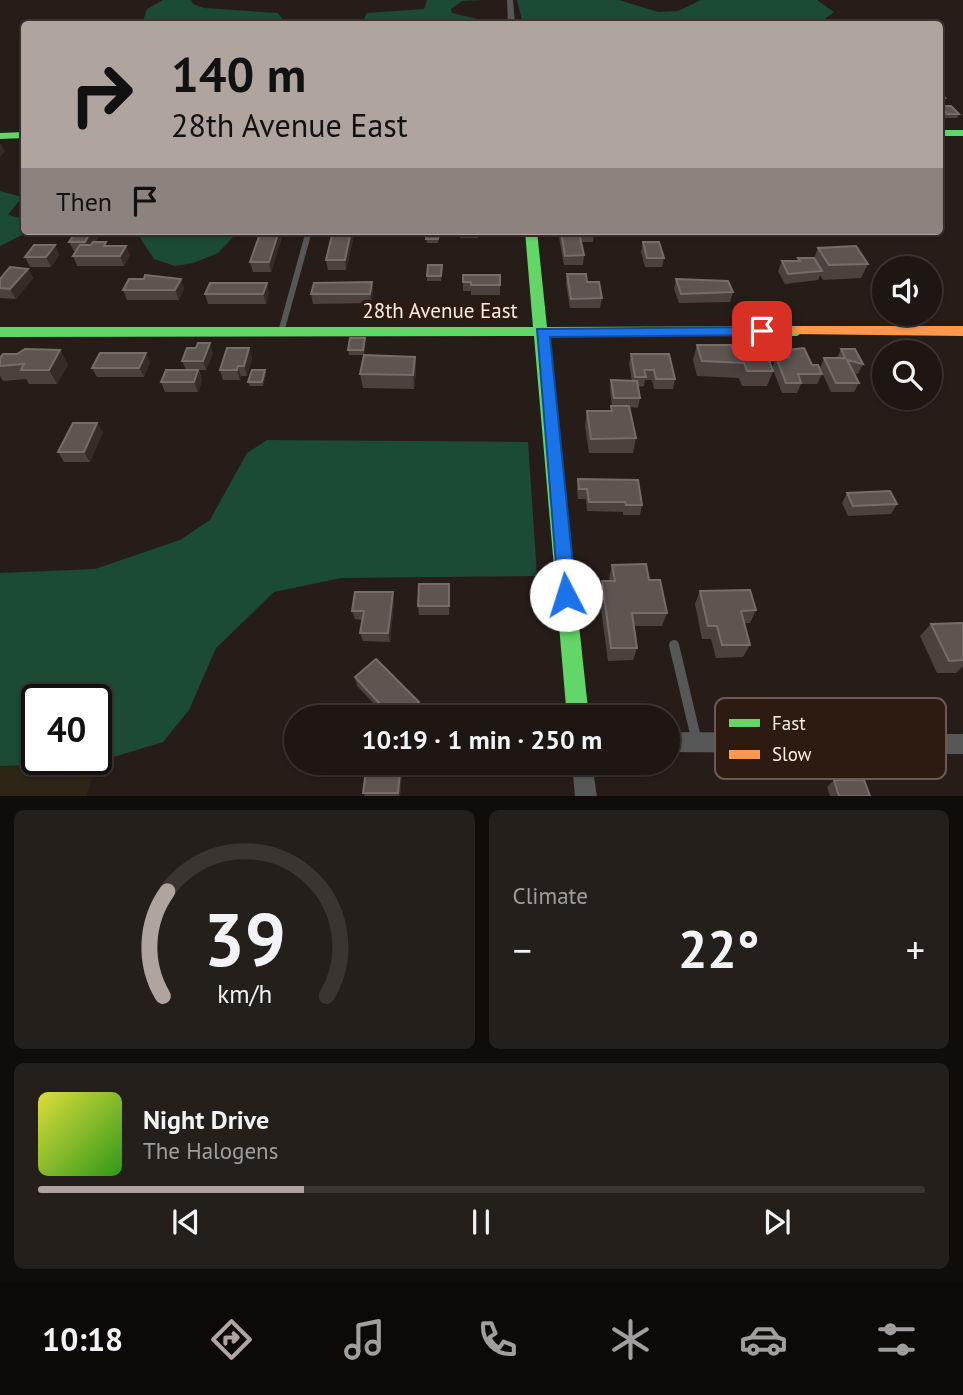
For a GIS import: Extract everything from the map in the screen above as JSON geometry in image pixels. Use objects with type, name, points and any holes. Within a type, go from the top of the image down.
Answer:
[{"type":"street","points":[[510,0],[512,21]]},
{"type":"street","points":[[943,133],[963,133]]},
{"type":"street","points":[[0,135],[21,135]]},
{"type":"street","points":[[531,235],[577,705]]},
{"type":"street","name":"28th Avenue East","points":[[0,332],[963,331]]},
{"type":"street","points":[[680,742],[715,742]]},
{"type":"street","points":[[583,775],[586,796]]},
{"type":"lane","points":[[281,332],[308,235]]},
{"type":"lane","points":[[674,645],[697,742]]},
{"type":"shaded area","points":[[0,742],[21,752],[21,775],[93,775],[86,796],[0,796]]},
{"type":"green space","points":[[163,0],[191,0],[193,4],[204,8],[278,13],[284,21],[143,21],[147,9]]},
{"type":"green space","points":[[427,0],[482,0],[462,1],[451,9],[452,13],[486,21],[363,21],[367,13],[424,9]]},
{"type":"green space","points":[[517,0],[619,0],[658,12],[678,11],[701,0],[817,0],[834,12],[822,21],[522,21]]},
{"type":"green space","points":[[0,191],[21,197],[8,215],[21,218],[22,235],[0,246]]},
{"type":"green space","points":[[138,235],[235,235],[218,253],[193,263],[175,266],[154,259]]},
{"type":"green space","points":[[267,440],[528,442],[537,576],[341,578],[274,592],[216,648],[189,710],[163,742],[112,757],[112,684],[21,684],[21,765],[0,766],[0,573],[95,569],[180,540],[210,520],[247,453]]},
{"type":"building","points":[[943,106],[951,106],[959,114],[947,114]]},
{"type":"building","points":[[73,235],[89,235],[85,242],[69,242]]},
{"type":"building","points":[[260,235],[278,235],[269,262],[250,262]]},
{"type":"building","points":[[332,235],[350,235],[345,260],[326,260]]},
{"type":"building","points":[[427,235],[439,235],[438,239],[426,239]]},
{"type":"building","points":[[562,235],[579,235],[584,255],[565,256]]},
{"type":"building","points":[[93,242],[106,242],[104,246],[126,246],[120,256],[73,256],[80,245],[91,245]]},
{"type":"building","points":[[643,242],[659,242],[664,258],[647,258]]},
{"type":"building","points":[[34,245],[55,245],[46,257],[25,257]]},
{"type":"building","points":[[856,246],[868,264],[829,265],[818,248]]},
{"type":"building","points":[[798,258],[814,258],[822,271],[788,274],[782,261],[800,261]]},
{"type":"building","points":[[428,265],[442,265],[441,276],[427,276]]},
{"type":"building","points":[[10,267],[28,269],[10,289],[0,288],[0,279]]},
{"type":"building","points":[[567,274],[586,274],[587,282],[599,282],[602,298],[571,299]]},
{"type":"building","points":[[145,275],[181,279],[175,290],[123,290],[129,279],[144,279]]},
{"type":"building","points":[[463,275],[500,275],[500,285],[471,285],[471,282],[463,282]]},
{"type":"building","points":[[676,279],[728,281],[733,292],[681,294]]},
{"type":"building","points":[[372,282],[370,294],[311,294],[314,283]]},
{"type":"building","points":[[210,283],[267,283],[263,294],[205,294]]},
{"type":"building","points":[[350,338],[365,338],[363,350],[348,350]]},
{"type":"building","points":[[198,343],[210,343],[203,361],[182,361],[187,348],[196,348]]},
{"type":"building","points":[[697,345],[731,345],[735,355],[767,355],[773,371],[747,371],[744,363],[702,361]]},
{"type":"building","points":[[227,348],[249,348],[244,366],[238,366],[237,370],[220,370]]},
{"type":"building","points":[[804,348],[812,365],[818,365],[822,374],[798,374],[801,383],[786,383],[776,357],[789,357],[786,350]]},
{"type":"building","points":[[25,349],[60,350],[49,370],[21,370],[24,364],[0,366],[3,354],[17,354]]},
{"type":"building","points":[[841,349],[855,349],[863,364],[847,360],[859,383],[836,383],[824,358],[845,358]]},
{"type":"building","points":[[100,353],[146,353],[139,368],[92,368]]},
{"type":"building","points":[[631,354],[669,354],[675,379],[656,379],[654,370],[644,370],[646,377],[635,377]]},
{"type":"building","points":[[364,355],[415,357],[413,375],[360,374]]},
{"type":"building","points":[[166,370],[198,370],[194,382],[161,382]]},
{"type":"building","points":[[252,370],[265,370],[262,382],[248,382]]},
{"type":"building","points":[[611,380],[637,381],[640,398],[614,398]]},
{"type":"building","points":[[611,406],[629,406],[636,438],[591,439],[587,411],[612,411]]},
{"type":"building","points":[[73,423],[97,423],[84,452],[58,452]]},
{"type":"building","points":[[578,479],[638,480],[642,505],[589,502],[587,489],[579,489]]},
{"type":"building","points":[[890,491],[897,504],[853,506],[847,493]]},
{"type":"building","points":[[646,564],[649,580],[660,580],[667,613],[632,613],[637,648],[611,648],[602,581],[615,581],[612,565]]},
{"type":"building","points":[[419,584],[449,584],[449,606],[418,606]]},
{"type":"building","points":[[750,590],[756,610],[741,611],[750,645],[722,645],[717,626],[708,626],[700,591]]},
{"type":"building","points":[[355,592],[393,592],[388,633],[360,633],[364,611],[352,611]]},
{"type":"building","points":[[963,623],[963,660],[949,661],[931,624]]},
{"type":"building","points":[[376,659],[419,702],[416,705],[381,705],[355,677]]},
{"type":"building","points":[[365,775],[400,775],[398,793],[363,793]]},
{"type":"building","points":[[834,780],[864,780],[870,796],[839,796]]},
{"type":"traffic: fast","points":[[943,133],[963,133]]},
{"type":"traffic: fast","points":[[0,136],[21,135]]},
{"type":"traffic: fast","points":[[531,235],[577,705]]},
{"type":"traffic: fast","points":[[0,332],[797,331]]},
{"type":"traffic: slow","points":[[797,331],[963,331]]},
{"type":"route","points":[[566,595],[542,332],[762,331]]}]
